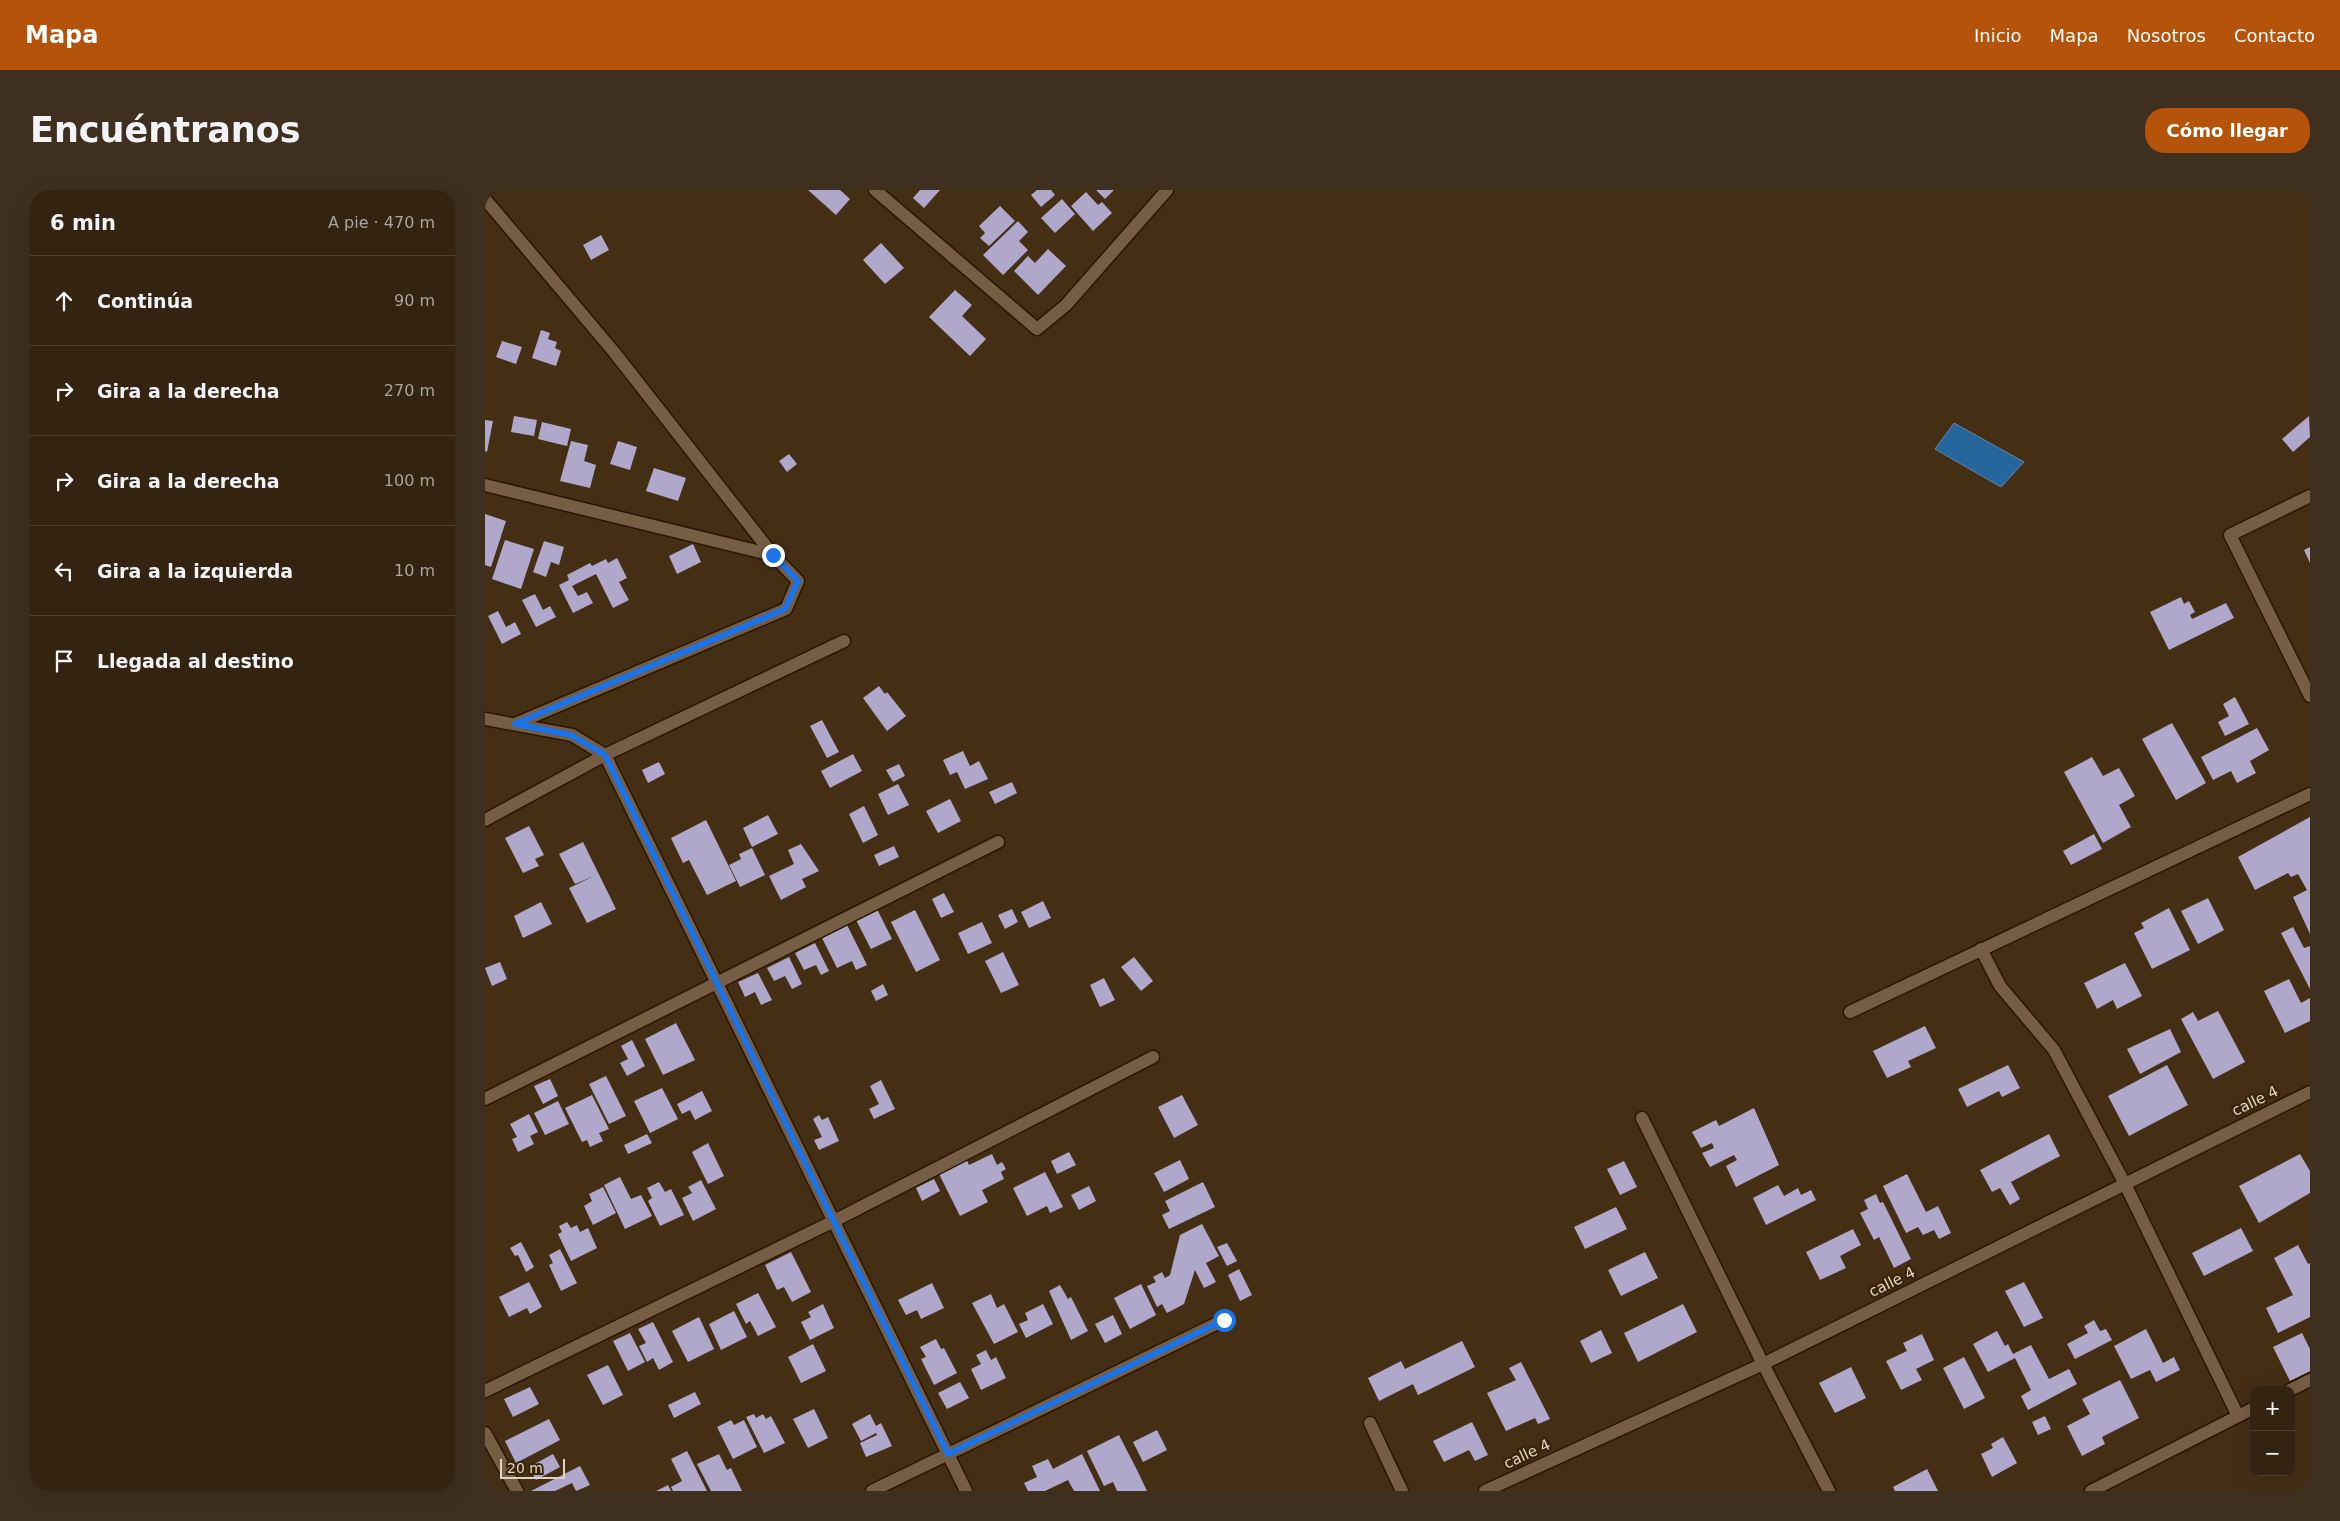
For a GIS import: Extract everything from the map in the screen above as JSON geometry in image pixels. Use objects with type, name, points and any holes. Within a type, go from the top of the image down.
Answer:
[{"type":"street","points":[[875,190],[1037,329],[1066,305],[1167,190]]},
{"type":"street","points":[[485,199],[614,352],[773,555],[798,581],[785,609],[515,724]]},
{"type":"street","points":[[485,485],[773,555]]},
{"type":"street","points":[[2310,496],[2230,535],[2310,696]]},
{"type":"street","points":[[485,820],[605,755],[844,641]]},
{"type":"street","points":[[485,719],[571,735],[605,755],[715,984],[966,1491]]},
{"type":"street","points":[[1850,1012],[2310,794]]},
{"type":"street","points":[[485,1099],[998,842]]},
{"type":"street","points":[[1981,949],[2000,986],[2055,1050],[2125,1184],[2238,1416]]},
{"type":"street","points":[[485,1392],[832,1222],[1153,1057]]},
{"type":"street","name":"calle 4","points":[[1485,1491],[1763,1364],[2310,1092]]},
{"type":"street","points":[[1642,1118],[1763,1364],[1829,1491]]},
{"type":"street","points":[[872,1491],[1224,1320]]},
{"type":"street","points":[[2295,1388],[2310,1380]]},
{"type":"street","points":[[2091,1491],[2250,1410]]},
{"type":"street","points":[[1370,1423],[1402,1491]]},
{"type":"street","points":[[485,1433],[517,1491]]},
{"type":"water","points":[[1954,423],[2024,462],[2001,487],[1935,449]]},
{"type":"building","points":[[808,190],[840,190],[850,199],[836,215]]},
{"type":"building","points":[[920,190],[940,190],[924,208],[913,198]]},
{"type":"building","points":[[1037,190],[1051,190],[1055,195],[1041,207],[1031,195]]},
{"type":"building","points":[[1096,190],[1114,190],[1105,199]]},
{"type":"building","points":[[1086,192],[1098,205],[1102,202],[1112,213],[1093,231],[1071,206]]},
{"type":"building","points":[[1062,199],[1075,214],[1055,233],[1041,218]]},
{"type":"building","points":[[1000,206],[1015,221],[989,246],[980,238],[985,233],[979,226]]},
{"type":"building","points":[[1018,221],[1028,232],[1019,241],[1028,250],[1003,275],[983,255]]},
{"type":"building","points":[[601,235],[609,250],[591,260],[583,245]]},
{"type":"building","points":[[881,243],[904,268],[885,284],[863,260]]},
{"type":"building","points":[[1048,249],[1066,266],[1038,295],[1014,271],[1028,256],[1035,263]]},
{"type":"building","points":[[955,290],[972,305],[962,316],[986,339],[970,356],[929,317]]},
{"type":"building","points":[[541,330],[550,333],[548,339],[557,342],[555,348],[561,351],[556,366],[532,358]]},
{"type":"building","points":[[502,341],[522,347],[516,364],[496,357]]},
{"type":"building","points":[[514,416],[537,420],[534,436],[511,432]]},
{"type":"building","points":[[2309,416],[2310,437],[2293,452],[2282,439]]},
{"type":"building","points":[[485,420],[493,421],[487,452],[485,451]]},
{"type":"building","points":[[542,422],[571,429],[567,446],[538,439]]},
{"type":"building","points":[[571,441],[588,445],[584,461],[596,465],[590,488],[560,481]]},
{"type":"building","points":[[618,441],[637,447],[630,470],[610,464]]},
{"type":"building","points":[[789,454],[797,464],[787,472],[779,461]]},
{"type":"building","points":[[654,468],[686,478],[678,501],[646,491]]},
{"type":"building","points":[[485,514],[506,521],[491,567],[485,565]]},
{"type":"building","points":[[505,540],[534,549],[521,589],[492,579]]},
{"type":"building","points":[[544,541],[564,547],[559,565],[551,562],[546,577],[533,572]]},
{"type":"building","points":[[693,544],[701,562],[677,574],[669,556]]},
{"type":"building","points":[[2310,547],[2310,563],[2304,550]]},
{"type":"building","points":[[617,558],[627,578],[619,582],[629,600],[613,608],[596,574],[572,586],[578,596],[587,592],[593,603],[573,613],[559,585],[569,580],[567,575],[590,563],[592,566],[606,559],[608,563]]},
{"type":"building","points":[[535,594],[543,610],[550,606],[556,617],[536,627],[522,600]]},
{"type":"building","points":[[2181,597],[2184,604],[2189,601],[2195,612],[2190,615],[2192,619],[2226,603],[2234,618],[2169,650],[2150,612]]},
{"type":"building","points":[[498,611],[506,627],[515,622],[521,634],[502,644],[488,616]]},
{"type":"building","points":[[879,686],[885,694],[887,692],[906,716],[887,731],[863,698]]},
{"type":"building","points":[[2235,697],[2249,724],[2225,736],[2218,722],[2229,716],[2223,704]]},
{"type":"building","points":[[822,720],[839,752],[827,758],[810,726]]},
{"type":"building","points":[[2172,723],[2206,783],[2176,800],[2142,739]]},
{"type":"building","points":[[2257,728],[2269,750],[2250,761],[2256,773],[2237,783],[2231,771],[2213,780],[2201,757]]},
{"type":"building","points":[[963,751],[970,766],[979,761],[988,779],[965,789],[957,772],[950,775],[943,760]]},
{"type":"building","points":[[853,754],[862,771],[830,788],[821,771]]},
{"type":"building","points":[[2092,757],[2103,776],[2119,768],[2135,796],[2119,805],[2131,827],[2103,843],[2064,772]]},
{"type":"building","points":[[659,762],[665,774],[648,783],[642,770]]},
{"type":"building","points":[[899,764],[905,776],[893,782],[886,770]]},
{"type":"building","points":[[1012,782],[1017,793],[995,804],[989,792]]},
{"type":"building","points":[[898,784],[909,805],[888,815],[878,794]]},
{"type":"building","points":[[950,799],[961,821],[938,833],[926,811]]},
{"type":"building","points":[[864,806],[878,835],[863,843],[849,814]]},
{"type":"building","points":[[768,815],[778,834],[752,847],[743,828]]},
{"type":"building","points":[[2310,817],[2310,934],[2293,897],[2307,890],[2298,874],[2291,877],[2288,873],[2255,890],[2238,857]]},
{"type":"building","points":[[706,820],[736,881],[707,895],[689,860],[683,863],[671,838]]},
{"type":"building","points":[[529,826],[544,855],[535,859],[539,866],[523,873],[505,838]]},
{"type":"building","points":[[2094,834],[2102,849],[2071,865],[2063,851]]},
{"type":"building","points":[[583,842],[616,909],[587,923],[569,888],[594,876],[575,884],[559,854]]},
{"type":"building","points":[[801,844],[819,871],[802,879],[806,887],[781,900],[769,876],[794,864],[788,850]]},
{"type":"building","points":[[894,846],[899,857],[879,866],[874,855]]},
{"type":"building","points":[[752,848],[765,875],[740,887],[729,865],[741,859],[739,854]]},
{"type":"building","points":[[944,893],[954,912],[941,918],[932,899]]},
{"type":"building","points":[[2208,898],[2224,930],[2198,944],[2181,911]]},
{"type":"building","points":[[1043,901],[1051,918],[1029,928],[1021,912]]},
{"type":"building","points":[[541,902],[552,924],[523,938],[514,916]]},
{"type":"building","points":[[876,907],[892,939],[871,949],[855,918]]},
{"type":"building","points":[[2169,908],[2190,950],[2152,969],[2134,933],[2144,928],[2141,923]]},
{"type":"building","points":[[1012,909],[1018,922],[1005,929],[998,915]]},
{"type":"building","points":[[915,910],[940,960],[916,972],[891,922]]},
{"type":"building","points":[[982,922],[992,943],[968,954],[958,933]]},
{"type":"building","points":[[847,925],[867,965],[856,970],[852,961],[837,968],[822,938]]},
{"type":"building","points":[[2293,927],[2304,948],[2310,946],[2310,989],[2281,933]]},
{"type":"building","points":[[815,943],[829,971],[821,975],[816,965],[804,970],[795,953]]},
{"type":"building","points":[[1003,952],[1019,985],[1001,993],[985,961]]},
{"type":"building","points":[[789,957],[802,984],[792,989],[785,976],[774,981],[767,968]]},
{"type":"building","points":[[1134,957],[1153,981],[1141,991],[1121,967]]},
{"type":"building","points":[[500,962],[507,979],[492,986],[485,968]]},
{"type":"building","points":[[2125,963],[2142,996],[2117,1009],[2113,1000],[2097,1009],[2084,983]]},
{"type":"building","points":[[758,973],[772,1000],[761,1005],[755,992],[745,997],[738,982]]},
{"type":"building","points":[[1104,978],[1115,1000],[1100,1007],[1090,985]]},
{"type":"building","points":[[2289,979],[2301,1003],[2310,998],[2310,1021],[2285,1033],[2264,991]]},
{"type":"building","points":[[883,984],[888,995],[876,1001],[871,991]]},
{"type":"building","points":[[2218,1011],[2245,1062],[2213,1079],[2181,1019],[2193,1012],[2198,1021]]},
{"type":"building","points":[[676,1023],[695,1060],[663,1075],[645,1039]]},
{"type":"building","points":[[1925,1026],[1936,1048],[1908,1061],[1911,1067],[1887,1078],[1873,1051]]},
{"type":"building","points":[[2170,1029],[2181,1052],[2140,1074],[2127,1049]]},
{"type":"building","points":[[632,1040],[645,1066],[627,1076],[620,1063],[628,1059],[621,1046]]},
{"type":"building","points":[[2008,1065],[2020,1088],[2002,1097],[1999,1091],[1967,1107],[1958,1089]]},
{"type":"building","points":[[2167,1065],[2188,1105],[2129,1136],[2108,1096]]},
{"type":"building","points":[[606,1076],[626,1116],[609,1124],[589,1084]]},
{"type":"building","points":[[550,1079],[558,1096],[543,1104],[534,1086]]},
{"type":"building","points":[[881,1080],[895,1109],[874,1119],[869,1109],[879,1104],[870,1086]]},
{"type":"building","points":[[662,1088],[678,1119],[650,1133],[634,1101]]},
{"type":"building","points":[[702,1091],[712,1111],[695,1120],[690,1110],[682,1114],[677,1104]]},
{"type":"building","points":[[592,1095],[609,1129],[599,1133],[603,1141],[590,1147],[587,1140],[582,1142],[565,1108]]},
{"type":"building","points":[[1182,1095],[1198,1125],[1174,1138],[1158,1107]]},
{"type":"building","points":[[558,1101],[569,1124],[545,1135],[534,1113]]},
{"type":"building","points":[[1754,1108],[1779,1165],[1736,1187],[1726,1166],[1737,1160],[1734,1155],[1710,1167],[1702,1153],[1714,1148],[1712,1143],[1701,1148],[1692,1132],[1716,1120],[1719,1126]]},
{"type":"building","points":[[529,1114],[538,1132],[530,1136],[534,1144],[518,1152],[512,1139],[517,1137],[510,1124]]},
{"type":"building","points":[[819,1115],[822,1120],[828,1117],[839,1141],[819,1150],[814,1140],[822,1137],[813,1119]]},
{"type":"building","points":[[647,1134],[652,1143],[628,1154],[624,1145]]},
{"type":"building","points":[[2049,1134],[2060,1156],[2011,1182],[2020,1199],[2010,1205],[2000,1188],[1992,1192],[1980,1170]]},
{"type":"building","points":[[708,1143],[724,1176],[708,1184],[692,1152]]},
{"type":"building","points":[[1069,1152],[1076,1165],[1057,1174],[1051,1161]]},
{"type":"building","points":[[992,1154],[997,1165],[1002,1162],[1006,1169],[1001,1172],[1004,1179],[982,1190],[988,1202],[960,1216],[938,1172],[966,1158],[969,1165]]},
{"type":"building","points":[[2300,1154],[2310,1171],[2310,1193],[2259,1223],[2239,1186]]},
{"type":"building","points":[[1180,1160],[1189,1179],[1164,1192],[1154,1173]]},
{"type":"building","points":[[1624,1161],[1637,1187],[1620,1195],[1607,1169]]},
{"type":"building","points":[[1045,1172],[1063,1207],[1050,1213],[1047,1206],[1027,1216],[1013,1188]]},
{"type":"building","points":[[1907,1174],[1926,1212],[1938,1206],[1951,1233],[1939,1239],[1934,1230],[1923,1235],[1918,1227],[1906,1233],[1883,1186]]},
{"type":"building","points":[[620,1177],[631,1199],[641,1195],[652,1216],[625,1229],[604,1185]]},
{"type":"building","points":[[934,1179],[940,1191],[922,1201],[916,1188]]},
{"type":"building","points":[[701,1180],[716,1209],[693,1221],[682,1198],[692,1193],[688,1187]]},
{"type":"building","points":[[659,1182],[665,1192],[671,1189],[684,1215],[660,1226],[648,1201],[652,1198],[647,1188]]},
{"type":"building","points":[[1203,1182],[1215,1207],[1169,1229],[1162,1215],[1170,1211],[1165,1201]]},
{"type":"building","points":[[1778,1185],[1784,1196],[1798,1188],[1801,1195],[1811,1190],[1816,1200],[1766,1225],[1753,1198]]},
{"type":"building","points":[[1089,1186],[1096,1201],[1079,1210],[1071,1195]]},
{"type":"building","points":[[603,1187],[616,1213],[593,1225],[584,1206],[592,1201],[589,1194]]},
{"type":"building","points":[[1876,1194],[1880,1203],[1883,1202],[1911,1259],[1894,1268],[1879,1237],[1874,1240],[1860,1213],[1868,1209],[1864,1200]]},
{"type":"building","points":[[1616,1207],[1627,1229],[1585,1249],[1574,1227]]},
{"type":"building","points":[[567,1222],[571,1228],[577,1225],[580,1232],[588,1228],[597,1248],[571,1261],[558,1234],[562,1232],[559,1226]]},
{"type":"building","points":[[1202,1224],[1219,1256],[1206,1263],[1216,1282],[1204,1288],[1195,1270],[1184,1304],[1167,1313],[1162,1304],[1157,1307],[1147,1286],[1156,1282],[1153,1277],[1162,1272],[1165,1278],[1170,1275],[1180,1235]]},
{"type":"building","points":[[2241,1228],[2253,1251],[2204,1276],[2192,1253]]},
{"type":"building","points":[[1853,1229],[1861,1245],[1840,1256],[1846,1268],[1820,1280],[1806,1252]]},
{"type":"building","points":[[521,1242],[534,1267],[526,1272],[518,1255],[515,1256],[510,1248]]},
{"type":"building","points":[[1227,1243],[1237,1261],[1227,1266],[1217,1247]]},
{"type":"building","points":[[2298,1245],[2308,1264],[2310,1263],[2310,1317],[2278,1333],[2266,1308],[2293,1295],[2274,1258]]},
{"type":"building","points":[[560,1249],[577,1283],[561,1291],[549,1265],[553,1263],[549,1255]]},
{"type":"building","points":[[791,1252],[811,1292],[792,1302],[784,1287],[777,1290],[765,1265]]},
{"type":"building","points":[[1645,1252],[1658,1278],[1621,1296],[1608,1270]]},
{"type":"building","points":[[1239,1269],[1252,1295],[1240,1301],[1228,1275]]},
{"type":"building","points":[[529,1282],[542,1307],[530,1314],[527,1308],[509,1317],[499,1297]]},
{"type":"building","points":[[2024,1282],[2043,1318],[2024,1327],[2005,1291]]},
{"type":"building","points":[[932,1283],[944,1308],[921,1319],[917,1310],[906,1315],[898,1300]]},
{"type":"building","points":[[1141,1284],[1156,1315],[1130,1329],[1114,1298]]},
{"type":"building","points":[[1060,1285],[1068,1299],[1071,1297],[1088,1331],[1071,1340],[1049,1291]]},
{"type":"building","points":[[758,1293],[776,1327],[758,1336],[750,1321],[746,1324],[736,1304]]},
{"type":"building","points":[[991,1294],[997,1308],[1004,1304],[1018,1332],[994,1344],[972,1303]]},
{"type":"building","points":[[823,1304],[834,1328],[810,1340],[801,1322],[811,1317],[808,1312]]},
{"type":"building","points":[[1043,1304],[1053,1324],[1026,1338],[1019,1324],[1028,1320],[1025,1313]]},
{"type":"building","points":[[1683,1304],[1697,1332],[1638,1362],[1624,1333]]},
{"type":"building","points":[[734,1311],[747,1337],[721,1350],[709,1324]]},
{"type":"building","points":[[1113,1315],[1122,1334],[1105,1343],[1095,1324]]},
{"type":"building","points":[[699,1317],[714,1349],[688,1362],[672,1331]]},
{"type":"building","points":[[2094,1320],[2100,1331],[2106,1329],[2112,1340],[2075,1359],[2067,1344],[2088,1333],[2084,1326]]},
{"type":"building","points":[[653,1322],[673,1362],[659,1370],[653,1358],[647,1362],[639,1346],[646,1343],[638,1329]]},
{"type":"building","points":[[2146,1329],[2163,1363],[2174,1357],[2180,1370],[2156,1382],[2150,1370],[2131,1379],[2114,1346]]},
{"type":"building","points":[[1601,1330],[1612,1353],[1591,1363],[1580,1341]]},
{"type":"building","points":[[1997,1331],[2005,1346],[2008,1344],[2013,1354],[2031,1345],[2049,1379],[2069,1369],[2077,1384],[2028,1410],[2021,1396],[2031,1390],[2015,1358],[1988,1372],[1973,1344]]},
{"type":"building","points":[[630,1333],[645,1362],[628,1371],[613,1341]]},
{"type":"building","points":[[2302,1333],[2310,1349],[2310,1371],[2290,1381],[2273,1347]]},
{"type":"building","points":[[1922,1334],[1934,1360],[1916,1369],[1922,1380],[1901,1390],[1886,1361],[1907,1351],[1903,1343]]},
{"type":"building","points":[[936,1339],[941,1349],[944,1348],[957,1373],[934,1385],[921,1359],[926,1357],[920,1347]]},
{"type":"building","points":[[1462,1341],[1475,1367],[1418,1395],[1413,1384],[1379,1401],[1368,1378],[1401,1361],[1405,1369]]},
{"type":"building","points":[[813,1344],[826,1371],[801,1383],[788,1357]]},
{"type":"building","points":[[986,1350],[991,1360],[996,1357],[1006,1378],[981,1390],[971,1369],[981,1364],[976,1355]]},
{"type":"building","points":[[1964,1357],[1985,1398],[1964,1409],[1943,1368]]},
{"type":"building","points":[[1521,1362],[1550,1419],[1538,1424],[1535,1418],[1506,1431],[1487,1393],[1516,1380],[1509,1368]]},
{"type":"building","points":[[608,1365],[623,1395],[603,1405],[587,1375]]},
{"type":"building","points":[[1851,1367],[1866,1398],[1835,1413],[1819,1383]]},
{"type":"building","points":[[2120,1380],[2139,1418],[2102,1437],[2105,1444],[2082,1456],[2067,1426],[2090,1414],[2082,1399]]},
{"type":"building","points":[[960,1382],[969,1398],[947,1409],[938,1393]]},
{"type":"building","points":[[530,1387],[539,1404],[513,1417],[504,1399]]},
{"type":"building","points":[[695,1392],[701,1404],[674,1418],[668,1405]]},
{"type":"building","points":[[814,1409],[828,1438],[808,1448],[793,1419]]},
{"type":"building","points":[[754,1414],[756,1418],[763,1414],[766,1419],[771,1416],[785,1443],[764,1453],[746,1417]]},
{"type":"building","points":[[870,1414],[876,1426],[881,1423],[892,1446],[866,1457],[860,1443],[877,1435],[876,1433],[861,1441],[852,1424]]},
{"type":"building","points":[[2045,1416],[2051,1429],[2038,1435],[2032,1422]]},
{"type":"building","points":[[549,1419],[560,1440],[516,1463],[505,1441]]},
{"type":"building","points":[[731,1420],[734,1425],[744,1420],[757,1447],[733,1459],[717,1427]]},
{"type":"building","points":[[1472,1422],[1488,1455],[1475,1461],[1469,1450],[1444,1462],[1433,1441]]},
{"type":"building","points":[[1157,1430],[1167,1450],[1143,1462],[1133,1442]]},
{"type":"building","points":[[1119,1435],[1147,1491],[1117,1491],[1113,1482],[1104,1486],[1087,1451]]},
{"type":"building","points":[[2003,1437],[2017,1463],[1992,1477],[1981,1454],[1993,1448],[1991,1444]]},
{"type":"building","points":[[687,1451],[707,1491],[673,1491],[671,1487],[682,1481],[671,1459]]},
{"type":"building","points":[[553,1454],[560,1467],[536,1480],[529,1467]]},
{"type":"building","points":[[719,1454],[727,1470],[731,1468],[742,1491],[711,1491],[697,1464]]},
{"type":"building","points":[[1082,1454],[1100,1491],[1074,1491],[1068,1480],[1045,1491],[1028,1491],[1024,1483],[1037,1477],[1032,1466],[1048,1459],[1053,1469]]},
{"type":"building","points":[[580,1466],[590,1485],[576,1491],[572,1483],[555,1491],[531,1491]]},
{"type":"building","points":[[1927,1469],[1938,1491],[1895,1491],[1893,1487]]},
{"type":"building","points":[[668,1485],[671,1491],[656,1491]]},
{"type":"route","points":[[773,555],[798,581],[785,609],[515,724],[571,735],[605,755],[715,984],[948,1454],[1224,1320]]}]
